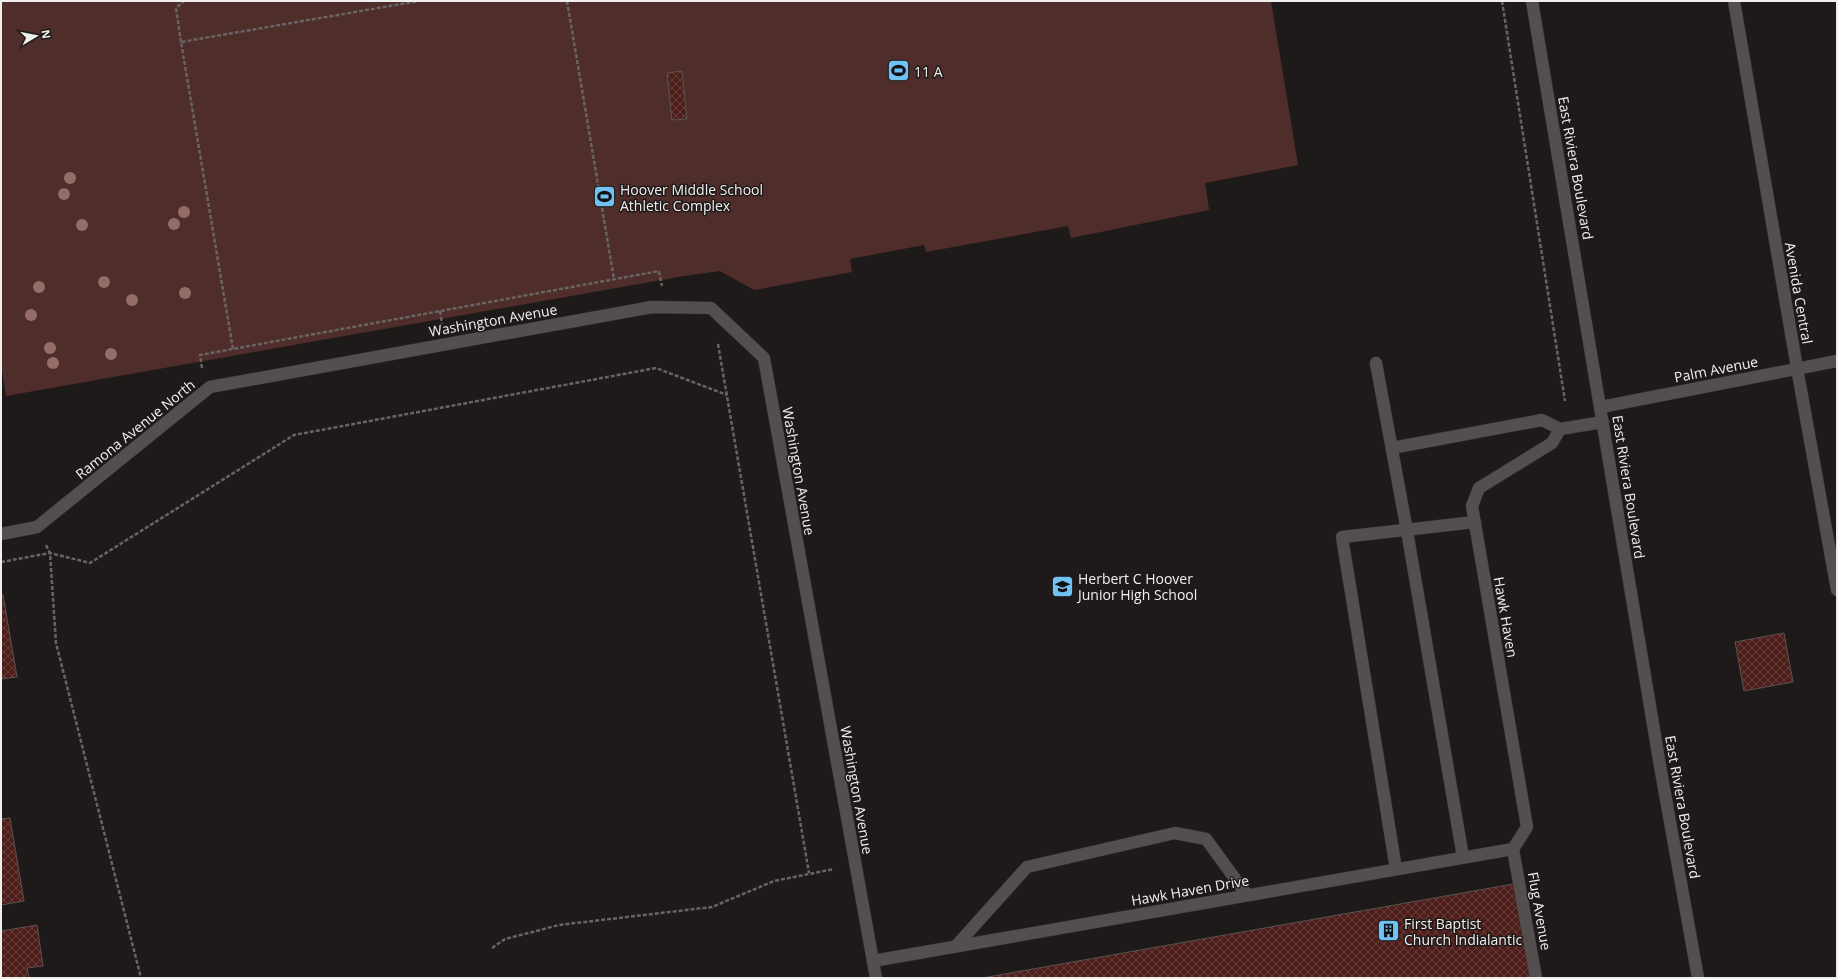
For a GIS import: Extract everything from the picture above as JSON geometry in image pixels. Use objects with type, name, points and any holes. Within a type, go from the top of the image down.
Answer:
[{"type":"street","name":"East Riviera Boulevard","points":[[1532,1],[1660,766],[1698,978]]},
{"type":"street","name":"Avenida Central","points":[[1734,1],[1837,590]]},
{"type":"street","name":"Washington Avenue","points":[[392,353],[652,307],[711,308],[764,358],[876,978]]},
{"type":"street","name":"Ramona Avenue North","points":[[1,534],[37,527],[210,387],[392,353]]},
{"type":"street","name":"Palm Avenue","points":[[1601,407],[1837,360]]},
{"type":"street","points":[[1376,363],[1407,531],[1463,858]]},
{"type":"street","points":[[1392,448],[1542,420],[1560,428],[1603,422]]},
{"type":"street","name":"Hawk Haven","points":[[1513,849],[1527,827],[1472,506],[1479,488],[1552,443],[1560,428]]},
{"type":"street","points":[[1396,869],[1342,537],[1407,531],[1475,522]]},
{"type":"street","points":[[956,946],[1027,867],[1175,833],[1206,839],[1248,895]]},
{"type":"street","name":"Hawk Haven Drive","points":[[873,961],[1513,849]]},
{"type":"street","name":"Flug Avenue","points":[[1513,849],[1536,978]]},
{"type":"path","points":[[184,1],[176,8],[233,349]]},
{"type":"path","points":[[181,42],[419,1]]},
{"type":"path","points":[[567,1],[614,279]]},
{"type":"path","points":[[1502,1],[1565,401]]},
{"type":"path","points":[[205,391],[200,355],[614,279],[659,271],[665,308]]},
{"type":"path","points":[[711,308],[809,873]]},
{"type":"path","points":[[1,562],[50,553],[90,563],[294,435],[656,368],[727,395]]},
{"type":"path","points":[[37,527],[50,553],[56,643],[141,978]]},
{"type":"path","points":[[492,948],[505,939],[559,925],[712,907],[774,881],[839,868]]},
{"type":"shaded area","name":"Hoover Middle School Athletic Complex","points":[[1,1],[1271,1],[1298,165],[1205,183],[1209,210],[1071,238],[1068,226],[926,252],[924,245],[850,259],[852,272],[754,290],[720,271],[684,276],[6,396],[1,364]]},
{"type":"building","points":[[682,71],[687,119],[672,120],[667,73]]},
{"type":"building","points":[[1,595],[3,595],[17,677],[1,679]]},
{"type":"building","points":[[1784,633],[1793,682],[1744,691],[1735,642]]},
{"type":"building","points":[[10,818],[24,901],[1,905],[1,819]]},
{"type":"building","name":"First Baptist Church Indialantic","points":[[1519,883],[1536,978],[982,978]]},
{"type":"building","points":[[37,925],[43,966],[27,968],[29,978],[1,978],[1,931]]},
{"type":"place","name":"11 A","points":[[898,71]]},
{"type":"place","name":"Hoover Middle School Athletic Complex","points":[[604,197]]},
{"type":"place","name":"Herbert C Hoover Junior High School","points":[[1062,586]]},
{"type":"place","name":"First Baptist Church Indialantic","points":[[1389,931]]}]
